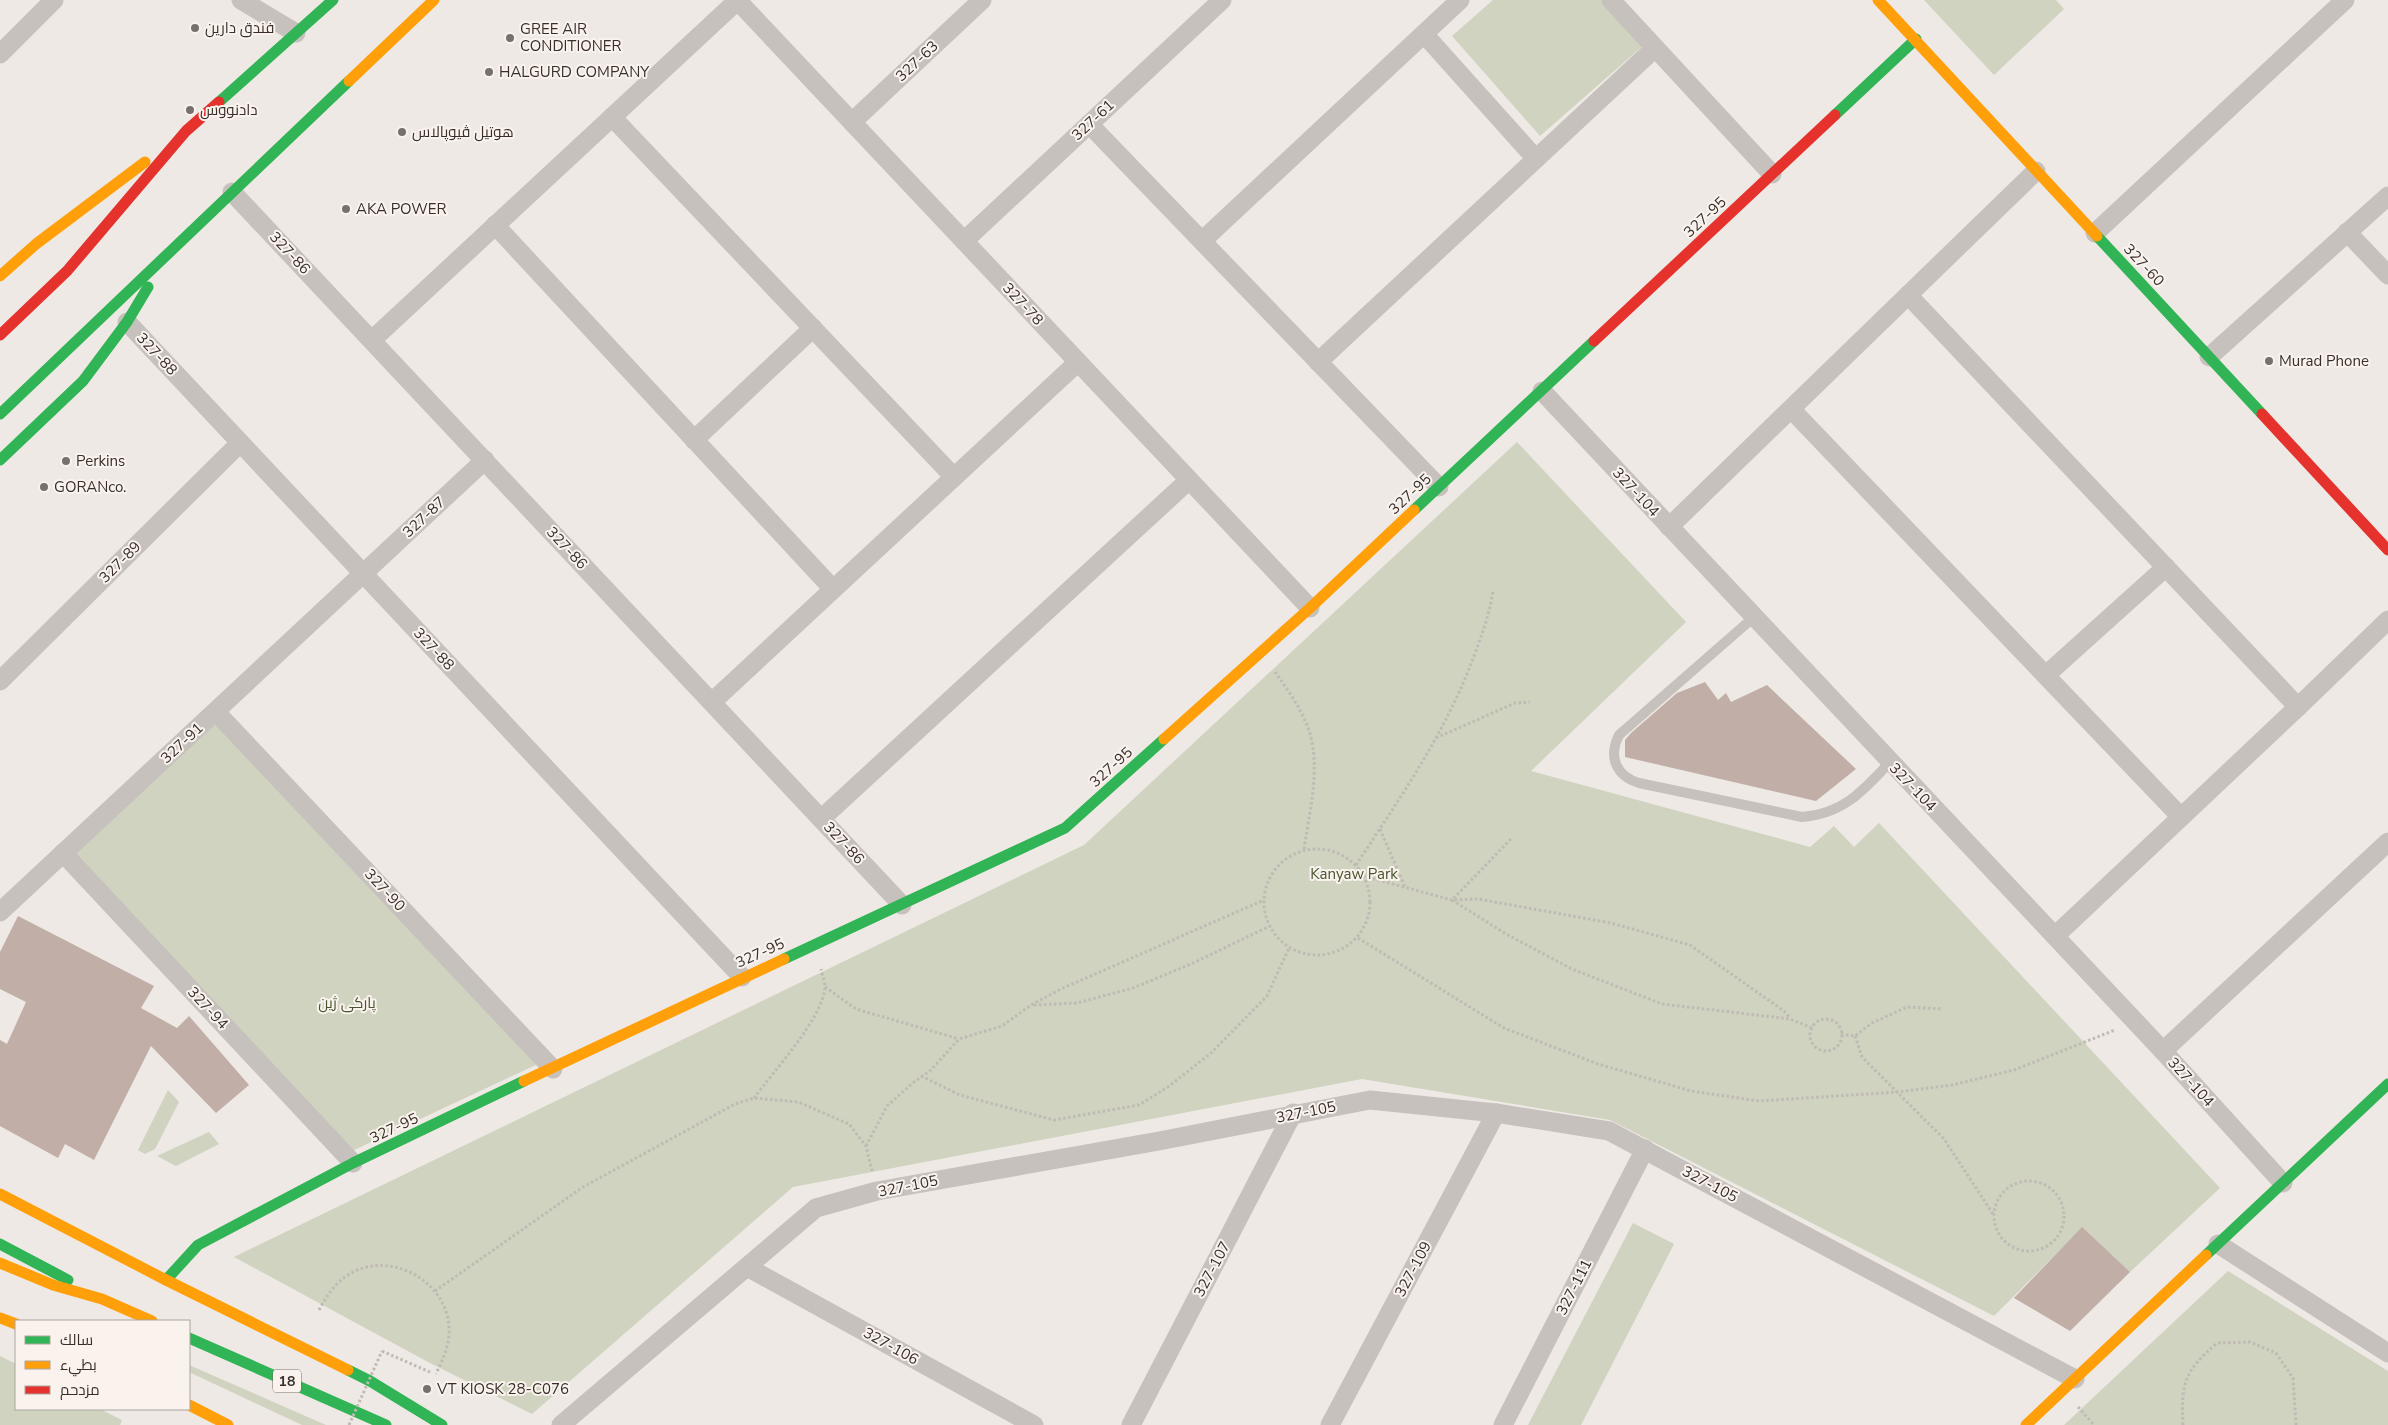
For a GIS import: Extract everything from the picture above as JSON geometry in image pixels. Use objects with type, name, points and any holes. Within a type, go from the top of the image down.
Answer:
[{"type":"main road","points":[[296,33],[317,0]]},
{"type":"main road","points":[[0,276],[36,244],[186,131],[333,0]]},
{"type":"main road","points":[[0,414],[434,0]]},
{"type":"main road","name":"327-60","points":[[1878,0],[2388,550]]},
{"type":"main road","name":"327-95","points":[[166,1280],[198,1245],[353,1163],[554,1069],[742,977],[816,945],[1066,828],[1310,608],[1916,39]]},
{"type":"main road","points":[[0,335],[67,271],[186,131]]},
{"type":"main road","points":[[0,460],[83,381],[127,322],[166,257]]},
{"type":"main road","points":[[2026,1425],[2388,1084]]},
{"type":"main road","points":[[0,1194],[166,1280],[370,1381],[442,1425]]},
{"type":"main road","points":[[0,1244],[102,1299],[150,1320]]},
{"type":"main road","points":[[0,1263],[53,1285],[102,1299]]},
{"type":"main road","points":[[0,1311],[20,1320]]},
{"type":"main road","points":[[0,1318],[15,1324]]},
{"type":"main road","name":"18","points":[[190,1338],[386,1425]]},
{"type":"main road","points":[[190,1406],[216,1422]]},
{"type":"street","points":[[0,54],[54,0]]},
{"type":"street","points":[[241,0],[296,33]]},
{"type":"street","points":[[372,340],[737,0]]},
{"type":"street","name":"327-78","points":[[737,0],[1310,608]]},
{"type":"street","name":"327-63","points":[[852,122],[982,0]]},
{"type":"street","name":"327-61","points":[[964,241],[1222,0]]},
{"type":"street","points":[[1202,241],[1460,0]]},
{"type":"street","points":[[1611,0],[1772,174]]},
{"type":"street","points":[[2095,233],[2345,0]]},
{"type":"street","points":[[1424,34],[1536,159]]},
{"type":"street","points":[[1318,362],[1656,48]]},
{"type":"street","points":[[612,117],[954,477]]},
{"type":"street","points":[[1089,124],[1438,487]]},
{"type":"street","points":[[1669,527],[2036,171]]},
{"type":"street","name":"327-86","points":[[232,192],[902,905]]},
{"type":"street","points":[[2209,357],[2388,196]]},
{"type":"street","points":[[495,225],[832,590]]},
{"type":"street","points":[[2347,232],[2388,275]]},
{"type":"street","points":[[1908,295],[2298,707]]},
{"type":"street","name":"327-88","points":[[127,322],[742,977]]},
{"type":"street","points":[[694,440],[813,328]]},
{"type":"street","points":[[712,702],[1078,362]]},
{"type":"street","name":"327-104","points":[[1542,392],[2163,1051],[2283,1183]]},
{"type":"street","points":[[1791,409],[2180,816]]},
{"type":"street","name":"327-89","points":[[0,681],[240,443]]},
{"type":"street","name":"327-87","points":[[363,574],[485,460]]},
{"type":"street","points":[[821,819],[1190,480]]},
{"type":"street","points":[[2046,675],[2166,567]]},
{"type":"street","name":"327-91","points":[[0,912],[363,574]]},
{"type":"street","points":[[2054,936],[2388,620]]},
{"type":"street","name":"327-90","points":[[216,712],[554,1069]]},
{"type":"street","points":[[2163,1051],[2388,842]]},
{"type":"street","name":"327-94","points":[[63,853],[353,1163]]},
{"type":"street","name":"327-105","points":[[566,1424],[816,1208],[877,1191],[1159,1141],[1370,1100],[1496,1113],[1608,1131],[1646,1149],[2074,1379]]},
{"type":"street","name":"327-109","points":[[1330,1425],[1496,1113]]},
{"type":"street","name":"327-107","points":[[1131,1425],[1293,1114]]},
{"type":"street","name":"327-111","points":[[1503,1425],[1646,1149]]},
{"type":"street","points":[[2218,1244],[2386,1350]]},
{"type":"street","name":"327-106","points":[[747,1267],[1034,1425]]},
{"type":"lane","points":[[1754,617],[1619,735],[1614,745],[1613,755],[1615,765],[1621,774],[1629,780],[1640,783],[1802,817],[1820,816],[1836,810],[1852,800],[1890,762]]},
{"type":"path","points":[[1356,865],[1436,738],[1462,687],[1490,612],[1493,590]]},
{"type":"path","points":[[1261,652],[1290,693],[1309,729],[1315,774],[1304,850]]},
{"type":"path","points":[[1436,738],[1515,703],[1530,702]]},
{"type":"path","points":[[1380,828],[1406,887]]},
{"type":"path","points":[[1452,900],[1511,839]]},
{"type":"path","points":[[1322,849],[1341,854],[1356,865],[1367,882],[1371,901],[1367,922],[1358,938],[1335,953],[1316,956],[1306,955],[1289,948],[1275,936],[1265,916],[1264,900],[1272,872],[1285,859],[1304,850],[1322,849]]},
{"type":"path","points":[[1363,876],[1452,900],[1506,934],[1572,969],[1662,1004],[1790,1019],[1812,1028]]},
{"type":"path","points":[[1452,900],[1478,899],[1611,923],[1690,945],[1784,1011],[1790,1019]]},
{"type":"path","points":[[866,1146],[887,1106],[930,1070],[959,1039],[1002,1026],[1031,1005],[1061,989],[1264,900]]},
{"type":"path","points":[[1031,1005],[1077,1003],[1133,988],[1191,964],[1270,926]]},
{"type":"path","points":[[1358,938],[1504,1028],[1598,1064],[1690,1091],[1759,1101],[1898,1092],[1952,1085],[2014,1070],[2114,1030],[2132,1019]]},
{"type":"path","points":[[754,1098],[805,1032],[818,1009],[825,987],[816,945]]},
{"type":"path","points":[[922,1076],[960,1095],[1054,1120],[1139,1105],[1168,1087],[1211,1054],[1267,996],[1289,948]]},
{"type":"path","points":[[825,987],[856,1009],[959,1039]]},
{"type":"path","points":[[1841,1034],[1855,1036],[1872,1024],[1907,1007],[1943,1009]]},
{"type":"path","points":[[1830,1019],[1838,1024],[1841,1040],[1835,1048],[1825,1051],[1820,1050],[1810,1038],[1812,1028],[1819,1020],[1830,1019]]},
{"type":"path","points":[[1855,1036],[1862,1057],[1944,1139],[1993,1214],[1994,1225],[2006,1244],[2027,1252],[2048,1246],[2062,1229],[2064,1218],[2063,1207],[2058,1196],[2047,1186],[2034,1182],[2019,1182],[2006,1189],[1997,1200],[1993,1214]]},
{"type":"path","points":[[435,1291],[583,1187],[735,1104],[754,1098],[798,1102],[849,1124],[866,1146],[877,1191]]},
{"type":"path","points":[[319,1310],[335,1286],[347,1276],[374,1266],[389,1266],[408,1270],[425,1280],[435,1291],[443,1303],[448,1318],[447,1348],[436,1374]]},
{"type":"path","points":[[2183,1425],[2182,1392],[2194,1362],[2217,1343],[2250,1342],[2276,1353],[2293,1378],[2296,1425]]},
{"type":"path","points":[[349,1425],[382,1351],[430,1372]]},
{"type":"green space","points":[[1493,0],[1606,0],[1645,44],[1540,136],[1452,36]]},
{"type":"green space","points":[[1924,0],[2056,0],[2064,9],[1994,75]]},
{"type":"green space","name":"Kanyaw Park","points":[[1517,442],[1686,622],[1531,771],[1810,847],[1834,826],[1854,847],[1879,823],[2220,1188],[2130,1272],[2082,1228],[1994,1316],[1610,1120],[1362,1079],[793,1187],[532,1414],[428,1362],[234,1257],[1084,845]]},
{"type":"green space","name":"پارکی ژین","points":[[215,721],[540,1063],[352,1151],[73,854]]},
{"type":"green space","points":[[168,1090],[179,1102],[155,1149],[145,1154],[138,1150]]},
{"type":"green space","points":[[209,1132],[219,1144],[176,1166],[157,1156]]},
{"type":"green space","points":[[1633,1223],[1674,1244],[1581,1425],[1528,1425]]},
{"type":"green space","points":[[2228,1271],[2388,1371],[2388,1425],[2064,1425]]},
{"type":"green space","points":[[0,1356],[15,1364],[15,1410],[102,1410],[122,1420],[120,1425],[0,1425]]},
{"type":"green space","points":[[190,1365],[326,1425],[302,1425],[190,1372]]},
{"type":"building","points":[[1705,682],[1718,700],[1726,693],[1731,702],[1767,685],[1856,769],[1816,801],[1625,757],[1625,740],[1631,733],[1677,693]]},
{"type":"building","points":[[18,916],[154,986],[141,1008],[177,1028],[189,1016],[249,1085],[216,1113],[151,1046],[94,1160],[65,1144],[58,1158],[0,1126],[0,1040],[7,1044],[26,1002],[0,989],[0,952]]},
{"type":"building","points":[[2082,1227],[2130,1272],[2070,1331],[2014,1298]]},
{"type":"traffic: fast","points":[[219,102],[333,0]]},
{"type":"traffic: fast","points":[[1835,115],[1916,39]]},
{"type":"traffic: fast","points":[[0,414],[349,81]]},
{"type":"traffic: fast","points":[[2097,236],[2262,414]]},
{"type":"traffic: fast","points":[[0,460],[83,381],[127,322],[148,287]]},
{"type":"traffic: fast","points":[[1414,510],[1594,341]]},
{"type":"traffic: fast","points":[[784,959],[1065,828],[1164,739]]},
{"type":"traffic: fast","points":[[166,1280],[198,1245],[353,1163],[524,1081]]},
{"type":"traffic: fast","points":[[2206,1255],[2388,1084]]},
{"type":"traffic: fast","points":[[0,1244],[68,1280]]},
{"type":"traffic: fast","points":[[190,1338],[386,1425]]},
{"type":"traffic: fast","points":[[348,1370],[370,1381],[442,1425]]},
{"type":"traffic: slow","points":[[349,81],[434,0]]},
{"type":"traffic: slow","points":[[1878,0],[2097,236]]},
{"type":"traffic: slow","points":[[0,276],[36,244],[145,162]]},
{"type":"traffic: slow","points":[[1164,739],[1310,608],[1414,510]]},
{"type":"traffic: slow","points":[[524,1081],[784,959]]},
{"type":"traffic: slow","points":[[0,1194],[166,1280],[348,1370]]},
{"type":"traffic: slow","points":[[2026,1425],[2206,1255]]},
{"type":"traffic: slow","points":[[0,1263],[53,1285],[102,1299],[150,1320]]},
{"type":"traffic: slow","points":[[0,1318],[15,1324]]},
{"type":"traffic: slow","points":[[190,1406],[228,1425]]},
{"type":"traffic: jam","points":[[0,335],[67,271],[186,131],[219,102]]},
{"type":"traffic: jam","points":[[1594,341],[1835,115]]},
{"type":"traffic: jam","points":[[2262,414],[2388,550]]},
{"type":"place","name":"فندق دارين","points":[[195,28]]},
{"type":"place","name":"GREE AIR CONDITIONER","points":[[510,38]]},
{"type":"place","name":"HALGURD COMPANY","points":[[489,72]]},
{"type":"place","name":"دادنووس","points":[[190,110]]},
{"type":"place","name":"هوتیل ڤیوپالاس","points":[[402,132]]},
{"type":"place","name":"AKA POWER","points":[[346,209]]},
{"type":"place","name":"Murad Phone","points":[[2269,361]]},
{"type":"place","name":"Perkins","points":[[66,461]]},
{"type":"place","name":"GORANco.","points":[[44,487]]},
{"type":"place","name":"VT KIOSK 28-C076","points":[[427,1389]]}]
